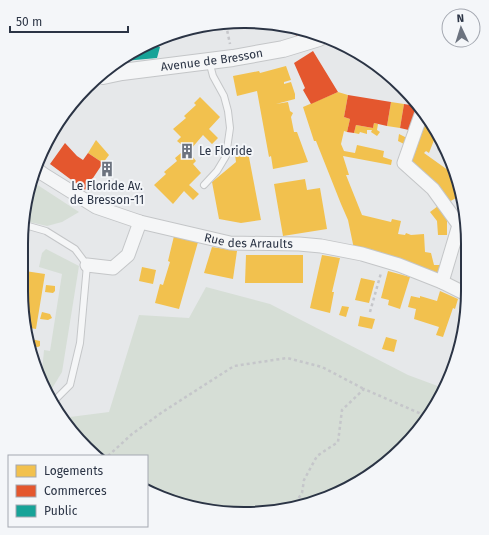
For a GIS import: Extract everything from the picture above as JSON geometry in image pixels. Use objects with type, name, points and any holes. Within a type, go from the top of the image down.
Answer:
[{"type":"street","name":"Avenue de Bresson","points":[[112,74],[283,50],[315,39]]},
{"type":"street","points":[[420,118],[404,163],[433,189],[460,222]]},
{"type":"street","name":"Rue des Arraults","points":[[40,172],[96,207],[140,222],[230,243],[299,244],[321,246],[362,254],[442,282],[461,292]]},
{"type":"street","points":[[87,265],[113,268],[128,255],[140,222]]},
{"type":"street","points":[[442,282],[460,225]]},
{"type":"lane","points":[[204,186],[217,171],[226,156],[230,128],[228,110],[224,96],[213,76],[209,61]]},
{"type":"lane","points":[[29,226],[46,231],[74,249],[87,265],[80,343],[70,385],[56,398]]},
{"type":"path","points":[[370,312],[384,261]]},
{"type":"path","points":[[109,455],[132,434],[161,413],[234,366],[287,358],[322,367],[364,389],[422,414]]},
{"type":"path","points":[[297,501],[302,493],[304,480],[317,456],[338,442],[342,410],[364,389]]},
{"type":"shaded area","points":[[36,184],[79,212],[62,222],[47,226],[29,222]]},
{"type":"shaded area","points":[[46,249],[79,266],[62,372],[52,389],[42,368],[44,350],[50,351],[62,274],[39,267],[42,253]]},
{"type":"shaded area","points":[[206,287],[270,304],[408,375],[439,386],[425,411],[398,444],[365,471],[327,491],[301,500],[259,507],[230,507],[188,500],[148,484],[148,455],[104,455],[91,444],[69,417],[109,412],[139,315],[189,318]]},
{"type":"building: Logements","points":[[286,66],[291,80],[284,82],[284,84],[291,82],[295,99],[276,104],[288,102],[290,111],[293,113],[291,117],[294,132],[297,132],[308,162],[273,169],[271,156],[269,157],[257,91],[237,96],[233,76],[259,71],[260,73]]},
{"type":"building: Logements","points":[[338,92],[348,95],[344,117],[350,119],[347,132],[344,131],[341,144],[344,151],[355,153],[357,145],[384,151],[383,157],[392,160],[391,165],[343,156],[349,175],[346,175],[362,215],[391,222],[392,219],[401,221],[398,234],[424,234],[425,252],[431,253],[434,265],[442,265],[438,272],[433,273],[354,249],[348,220],[316,141],[314,141],[303,107]]},
{"type":"building: Logements","name":"Le Floride","points":[[200,97],[220,117],[209,129],[218,138],[212,144],[203,135],[191,149],[192,156],[196,161],[193,164],[201,173],[189,185],[199,194],[193,200],[184,191],[173,204],[154,185],[166,174],[164,172],[177,161],[175,158],[182,153],[182,145],[177,141],[181,137],[173,129],[186,118],[184,116],[196,105],[194,103]]},
{"type":"building: Logements","points":[[391,102],[404,104],[400,128],[387,126]]},
{"type":"building: Logements","points":[[424,122],[434,140],[429,153],[426,151],[424,153],[448,170],[456,198],[449,202],[440,187],[438,189],[409,164]]},
{"type":"building: Logements","points":[[374,123],[378,124],[377,130],[380,132],[377,136],[371,132],[372,130],[367,130],[367,134],[360,132],[359,134],[354,133],[356,125],[373,128]]},
{"type":"building: Logements","points":[[399,134],[409,139],[406,145],[398,141]]},
{"type":"building: Logements","points":[[96,140],[109,155],[103,163],[88,153]]},
{"type":"building: Logements","points":[[248,152],[261,220],[241,223],[219,219],[212,182],[236,162],[235,155]]},
{"type":"building: Logements","name":"Le Floride Av. de Bresson-11","points":[[106,163],[113,168],[108,176],[101,171]]},
{"type":"building: Logements","points":[[305,179],[307,190],[320,188],[327,229],[283,236],[274,184]]},
{"type":"building: Logements","points":[[438,206],[447,220],[447,235],[438,235],[437,221],[430,212]]},
{"type":"building: Logements","points":[[174,236],[198,242],[179,309],[155,303],[160,284],[163,285],[170,262],[168,261]]},
{"type":"building: Logements","points":[[212,247],[237,251],[233,279],[204,273]]},
{"type":"building: Logements","points":[[246,255],[303,255],[303,283],[245,283]]},
{"type":"building: Logements","points":[[322,255],[340,258],[332,292],[334,292],[330,313],[310,308]]},
{"type":"building: Logements","points":[[142,267],[156,270],[153,284],[139,281]]},
{"type":"building: Logements","points":[[28,271],[45,274],[36,329],[31,328],[28,305]]},
{"type":"building: Logements","points":[[388,271],[410,277],[400,309],[388,305],[389,300],[381,298]]},
{"type":"building: Logements","points":[[361,278],[375,281],[369,303],[355,300]]},
{"type":"building: Logements","points":[[46,285],[55,286],[55,291],[53,293],[45,292]]},
{"type":"building: Logements","points":[[440,291],[458,299],[455,309],[453,308],[443,337],[436,335],[439,327],[414,319],[416,309],[408,307],[411,296],[420,298],[420,296],[437,301]]},
{"type":"building: Logements","points":[[342,306],[349,307],[346,317],[339,315]]},
{"type":"building: Logements","points":[[42,312],[50,314],[52,318],[48,320],[40,319]]},
{"type":"building: Logements","points":[[360,316],[375,319],[372,329],[358,326]]},
{"type":"building: Logements","points":[[386,337],[397,340],[394,352],[382,349]]},
{"type":"building: Logements","points":[[33,340],[40,341],[40,346],[35,347]]},
{"type":"building: Commerces","points":[[313,51],[338,92],[311,104],[303,90],[305,88],[294,63]]},
{"type":"building: Commerces","points":[[348,95],[391,102],[387,126],[374,123],[373,128],[356,125],[354,133],[347,132],[350,119],[344,117]]},
{"type":"building: Commerces","points":[[404,104],[409,105],[418,115],[413,131],[400,128]]},
{"type":"building: Commerces","points":[[65,143],[77,156],[83,160],[88,153],[103,163],[85,190],[50,164]]},
{"type":"building: Public","points":[[157,46],[160,47],[157,58],[130,60]]},
{"type":"place","name":"Le Floride","points":[[187,151]]},
{"type":"place","name":"Le Floride Av. de Bresson-11","points":[[107,169]]}]
